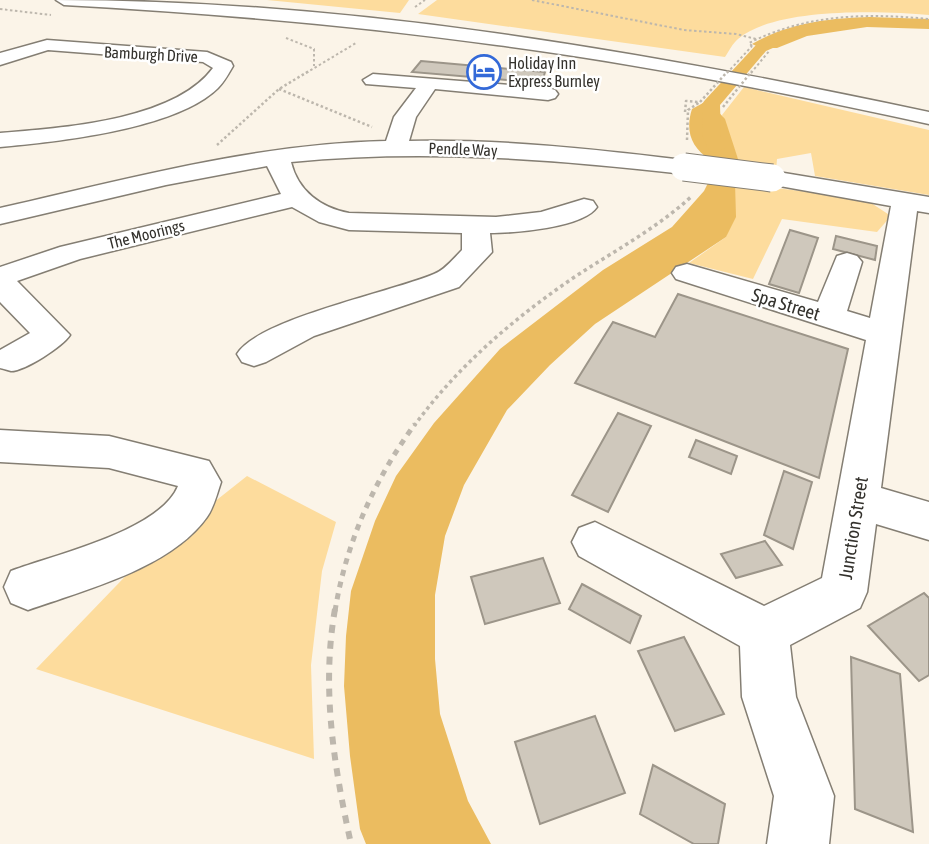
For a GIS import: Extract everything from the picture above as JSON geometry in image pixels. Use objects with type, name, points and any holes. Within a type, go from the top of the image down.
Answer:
[{"type":"main road","points":[[64,0],[272,12],[474,35],[682,69],[929,118]]},
{"type":"main road","points":[[188,0],[357,14],[490,30],[693,62],[929,108]]},
{"type":"main road","points":[[15,34],[47,45]]},
{"type":"main road","name":"Bamburgh Drive","points":[[0,59],[47,45],[207,57],[224,66],[221,75],[202,92],[184,102],[156,111],[114,135],[0,140]]},
{"type":"main road","points":[[373,80],[548,94]]},
{"type":"main road","points":[[397,143],[408,112],[430,83]]},
{"type":"main road","points":[[138,95],[156,111]]},
{"type":"main road","name":"Pendle Way","points":[[0,216],[186,174],[278,158],[397,143],[684,167],[772,178],[917,203]]},
{"type":"main road","points":[[278,158],[280,175],[295,198],[342,220],[526,224],[559,219],[589,205]]},
{"type":"main road","name":"The Moorings","points":[[11,359],[62,341],[24,312],[0,277],[70,253],[295,198]]},
{"type":"main road","name":"Junction Street","points":[[764,632],[843,592],[885,334],[917,203]]},
{"type":"main road","points":[[254,354],[302,328],[448,280],[477,252],[475,224]]},
{"type":"main road","points":[[829,317],[848,262]]},
{"type":"main road","name":"Spa Street","points":[[687,273],[885,334]]},
{"type":"main road","points":[[0,446],[108,452],[194,473],[200,482],[199,495],[180,517],[152,538],[108,559],[27,587]]},
{"type":"main road","points":[[857,500],[929,521]]},
{"type":"main road","points":[[595,542],[764,632],[769,697],[804,796],[798,844]]},
{"type":"path","points":[[532,0],[684,30],[736,34],[756,39]]},
{"type":"path","points":[[687,142],[685,135],[688,110],[752,47],[749,43],[756,39],[778,30],[825,18],[867,15],[929,19]]},
{"type":"path","points":[[186,174],[279,89],[357,43]]},
{"type":"path","points":[[723,107],[771,50]]},
{"type":"path","points":[[279,89],[370,125],[397,143]]},
{"type":"path","points":[[681,133],[686,101],[699,102]]},
{"type":"path","points":[[351,844],[337,775],[328,687],[334,600],[360,514],[384,467],[463,369],[503,331],[574,277],[654,229],[696,192]]},
{"type":"shaded area","points":[[267,0],[409,0],[400,13]]},
{"type":"shaded area","points":[[437,0],[929,0],[929,15],[857,12],[802,16],[777,21],[738,39],[725,57],[418,14]]},
{"type":"shaded area","points":[[870,17],[929,19],[929,29],[867,27],[807,36],[777,48],[761,48],[752,44],[794,26]]},
{"type":"shaded area","points":[[744,87],[929,130],[929,195],[815,176],[811,153],[777,159],[776,171],[740,165],[722,115]]},
{"type":"shaded area","points":[[703,103],[711,104],[725,119],[740,165],[735,183],[736,217],[726,237],[595,324],[550,365],[507,410],[464,485],[445,536],[435,595],[435,659],[440,714],[468,801],[491,844],[366,844],[360,829],[344,686],[351,591],[375,521],[396,476],[434,423],[500,349],[603,270],[672,227],[704,191],[708,183],[710,160],[694,144],[689,124],[692,109]]},
{"type":"shaded area","points":[[735,183],[865,199],[891,216],[877,232],[782,219],[753,279],[689,263],[726,237]]},
{"type":"shaded area","points":[[247,476],[336,522],[322,571],[311,665],[314,759],[36,669],[141,560]]},
{"type":"building","points":[[421,61],[545,72],[542,83],[412,72]]},
{"type":"building","points":[[790,230],[818,238],[799,293],[769,284]]},
{"type":"building","points":[[836,236],[877,246],[875,260],[833,249]]},
{"type":"building","points":[[678,294],[848,349],[819,478],[575,383],[613,322],[655,337]]},
{"type":"building","points":[[618,413],[651,426],[608,512],[572,495]]},
{"type":"building","points":[[696,440],[737,456],[731,474],[689,457]]},
{"type":"building","points":[[784,471],[812,482],[793,549],[764,535]]},
{"type":"building","points":[[765,541],[782,565],[736,578],[721,554]]},
{"type":"building","points":[[543,558],[560,603],[485,624],[471,577]]},
{"type":"building","points":[[582,584],[641,616],[630,643],[569,609]]},
{"type":"building","points":[[924,593],[929,598],[929,675],[919,681],[868,626]]},
{"type":"building","points":[[684,637],[724,714],[675,731],[638,651]]},
{"type":"building","points":[[851,657],[900,674],[913,832],[855,809]]},
{"type":"building","points":[[595,716],[625,793],[540,824],[515,742]]},
{"type":"building","points":[[653,765],[725,804],[718,844],[694,844],[640,814]]},
{"type":"waterway","points":[[716,147],[712,137],[711,104],[761,48],[800,31]]},
{"type":"place","name":"Holiday Inn Express Burnley","points":[[484,72]]}]
